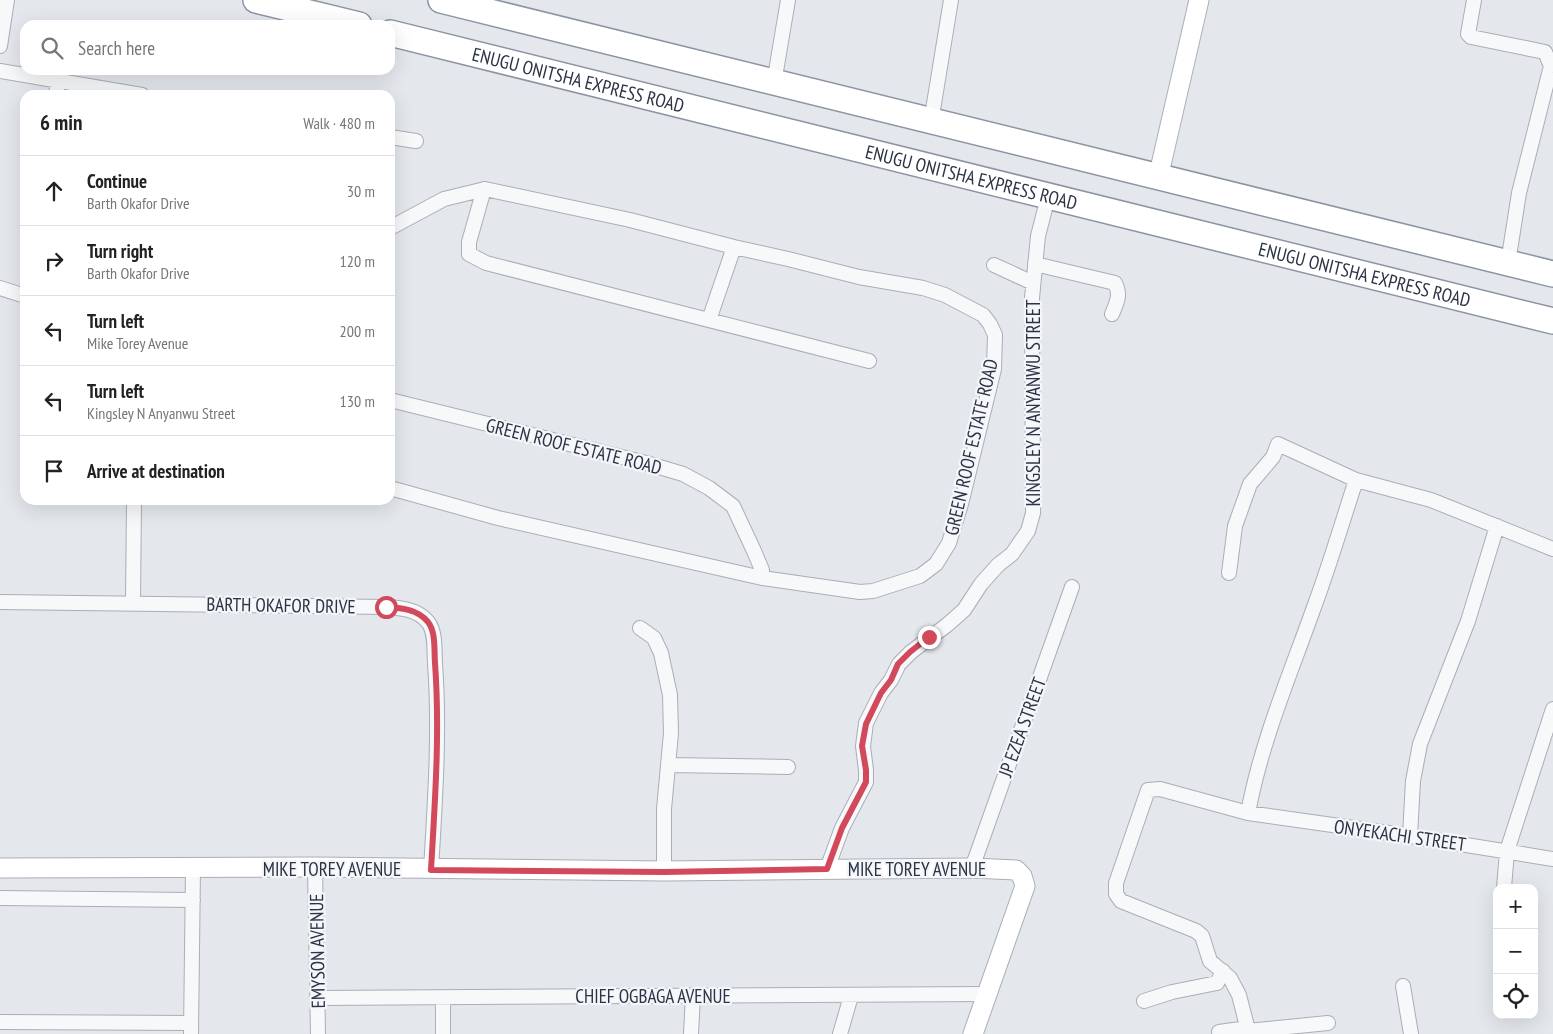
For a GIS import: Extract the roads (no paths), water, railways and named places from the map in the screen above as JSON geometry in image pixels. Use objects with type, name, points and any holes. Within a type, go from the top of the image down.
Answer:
[{"type":"highway","points":[[256,0],[345,15]]},
{"type":"highway","points":[[441,0],[1553,274]]},
{"type":"highway","name":"ENUGU ONITSHA EXPRESS ROAD","points":[[395,34],[1553,321]]},
{"type":"main road","points":[[1158,178],[1199,0]]},
{"type":"main road","name":"MIKE TOREY AVENUE","points":[[0,868],[316,867],[664,872],[972,868],[1016,870],[1022,876],[1025,886],[987,994]]},
{"type":"main road","points":[[973,1034],[987,994]]},
{"type":"street","points":[[0,46],[7,0]]},
{"type":"street","points":[[774,83],[788,0]]},
{"type":"street","points":[[931,122],[951,0]]},
{"type":"street","points":[[1474,0],[1468,34],[1476,39],[1545,52],[1552,65],[1518,198],[1508,263]]},
{"type":"street","points":[[0,71],[20,74]]},
{"type":"street","points":[[23,75],[112,90]]},
{"type":"street","points":[[57,90],[58,81]]},
{"type":"street","points":[[395,138],[416,141]]},
{"type":"street","points":[[395,225],[444,199],[484,189],[469,242],[469,254],[477,259],[486,263],[869,361]]},
{"type":"street","name":"GREEN ROOF ESTATE ROAD","points":[[395,401],[646,463],[682,474],[709,488],[733,506],[754,550],[762,570],[762,578],[860,592],[873,591],[920,576],[936,564],[949,543],[961,504],[994,369],[995,336],[990,324],[983,315],[945,295],[923,288],[859,277],[630,220],[484,189]]},
{"type":"street","name":"KINGSLEY N ANYANWU STREET","points":[[827,869],[842,828],[866,782],[862,746],[866,724],[898,664],[910,652],[947,626],[964,610],[981,584],[998,565],[1012,554],[1028,531],[1033,514],[1031,324],[1033,283],[1038,236],[1048,197]]},
{"type":"street","points":[[709,320],[734,247]]},
{"type":"street","points":[[1035,264],[1115,283],[1119,290],[1112,314]]},
{"type":"street","points":[[994,265],[1033,283]]},
{"type":"street","points":[[0,288],[20,294]]},
{"type":"street","points":[[1229,573],[1234,526],[1250,484],[1273,457],[1278,444],[1356,480],[1431,500],[1553,549]]},
{"type":"street","points":[[1248,813],[1264,746],[1319,595],[1356,480]]},
{"type":"street","points":[[395,489],[498,518],[762,578]]},
{"type":"street","points":[[132,603],[134,505]]},
{"type":"street","points":[[1410,836],[1413,781],[1420,744],[1468,621],[1497,526]]},
{"type":"street","name":"JP EZEA STREET","points":[[972,868],[1072,587]]},
{"type":"street","name":"BARTH OKAFOR DRIVE","points":[[0,602],[386,607],[407,609],[420,615],[428,622],[433,634],[438,704],[431,870]]},
{"type":"street","points":[[640,628],[654,638],[661,653],[670,695],[671,733],[664,809],[664,872]]},
{"type":"street","points":[[1504,884],[1507,851],[1553,709]]},
{"type":"street","points":[[669,765],[788,767]]},
{"type":"street","name":"ONYEKACHI STREET","points":[[1222,971],[1210,961],[1202,936],[1196,931],[1122,902],[1116,894],[1116,883],[1148,790],[1160,789],[1248,813],[1553,858]]},
{"type":"street","name":"EMYSON AVENUE","points":[[316,867],[318,1034]]},
{"type":"street","points":[[0,1022],[191,1028],[193,868]]},
{"type":"street","points":[[0,898],[193,900]]},
{"type":"street","points":[[1144,1001],[1172,992],[1217,982],[1222,971],[1230,978],[1240,995],[1248,1031]]},
{"type":"street","points":[[1403,986],[1411,1034]]},
{"type":"street","name":"CHIEF OGBAGA AVENUE","points":[[318,998],[987,994]]},
{"type":"street","points":[[691,1034],[693,996]]},
{"type":"street","points":[[840,1034],[851,996]]},
{"type":"street","points":[[443,998],[443,1034]]},
{"type":"street","points":[[1219,1032],[1328,1023]]}]
